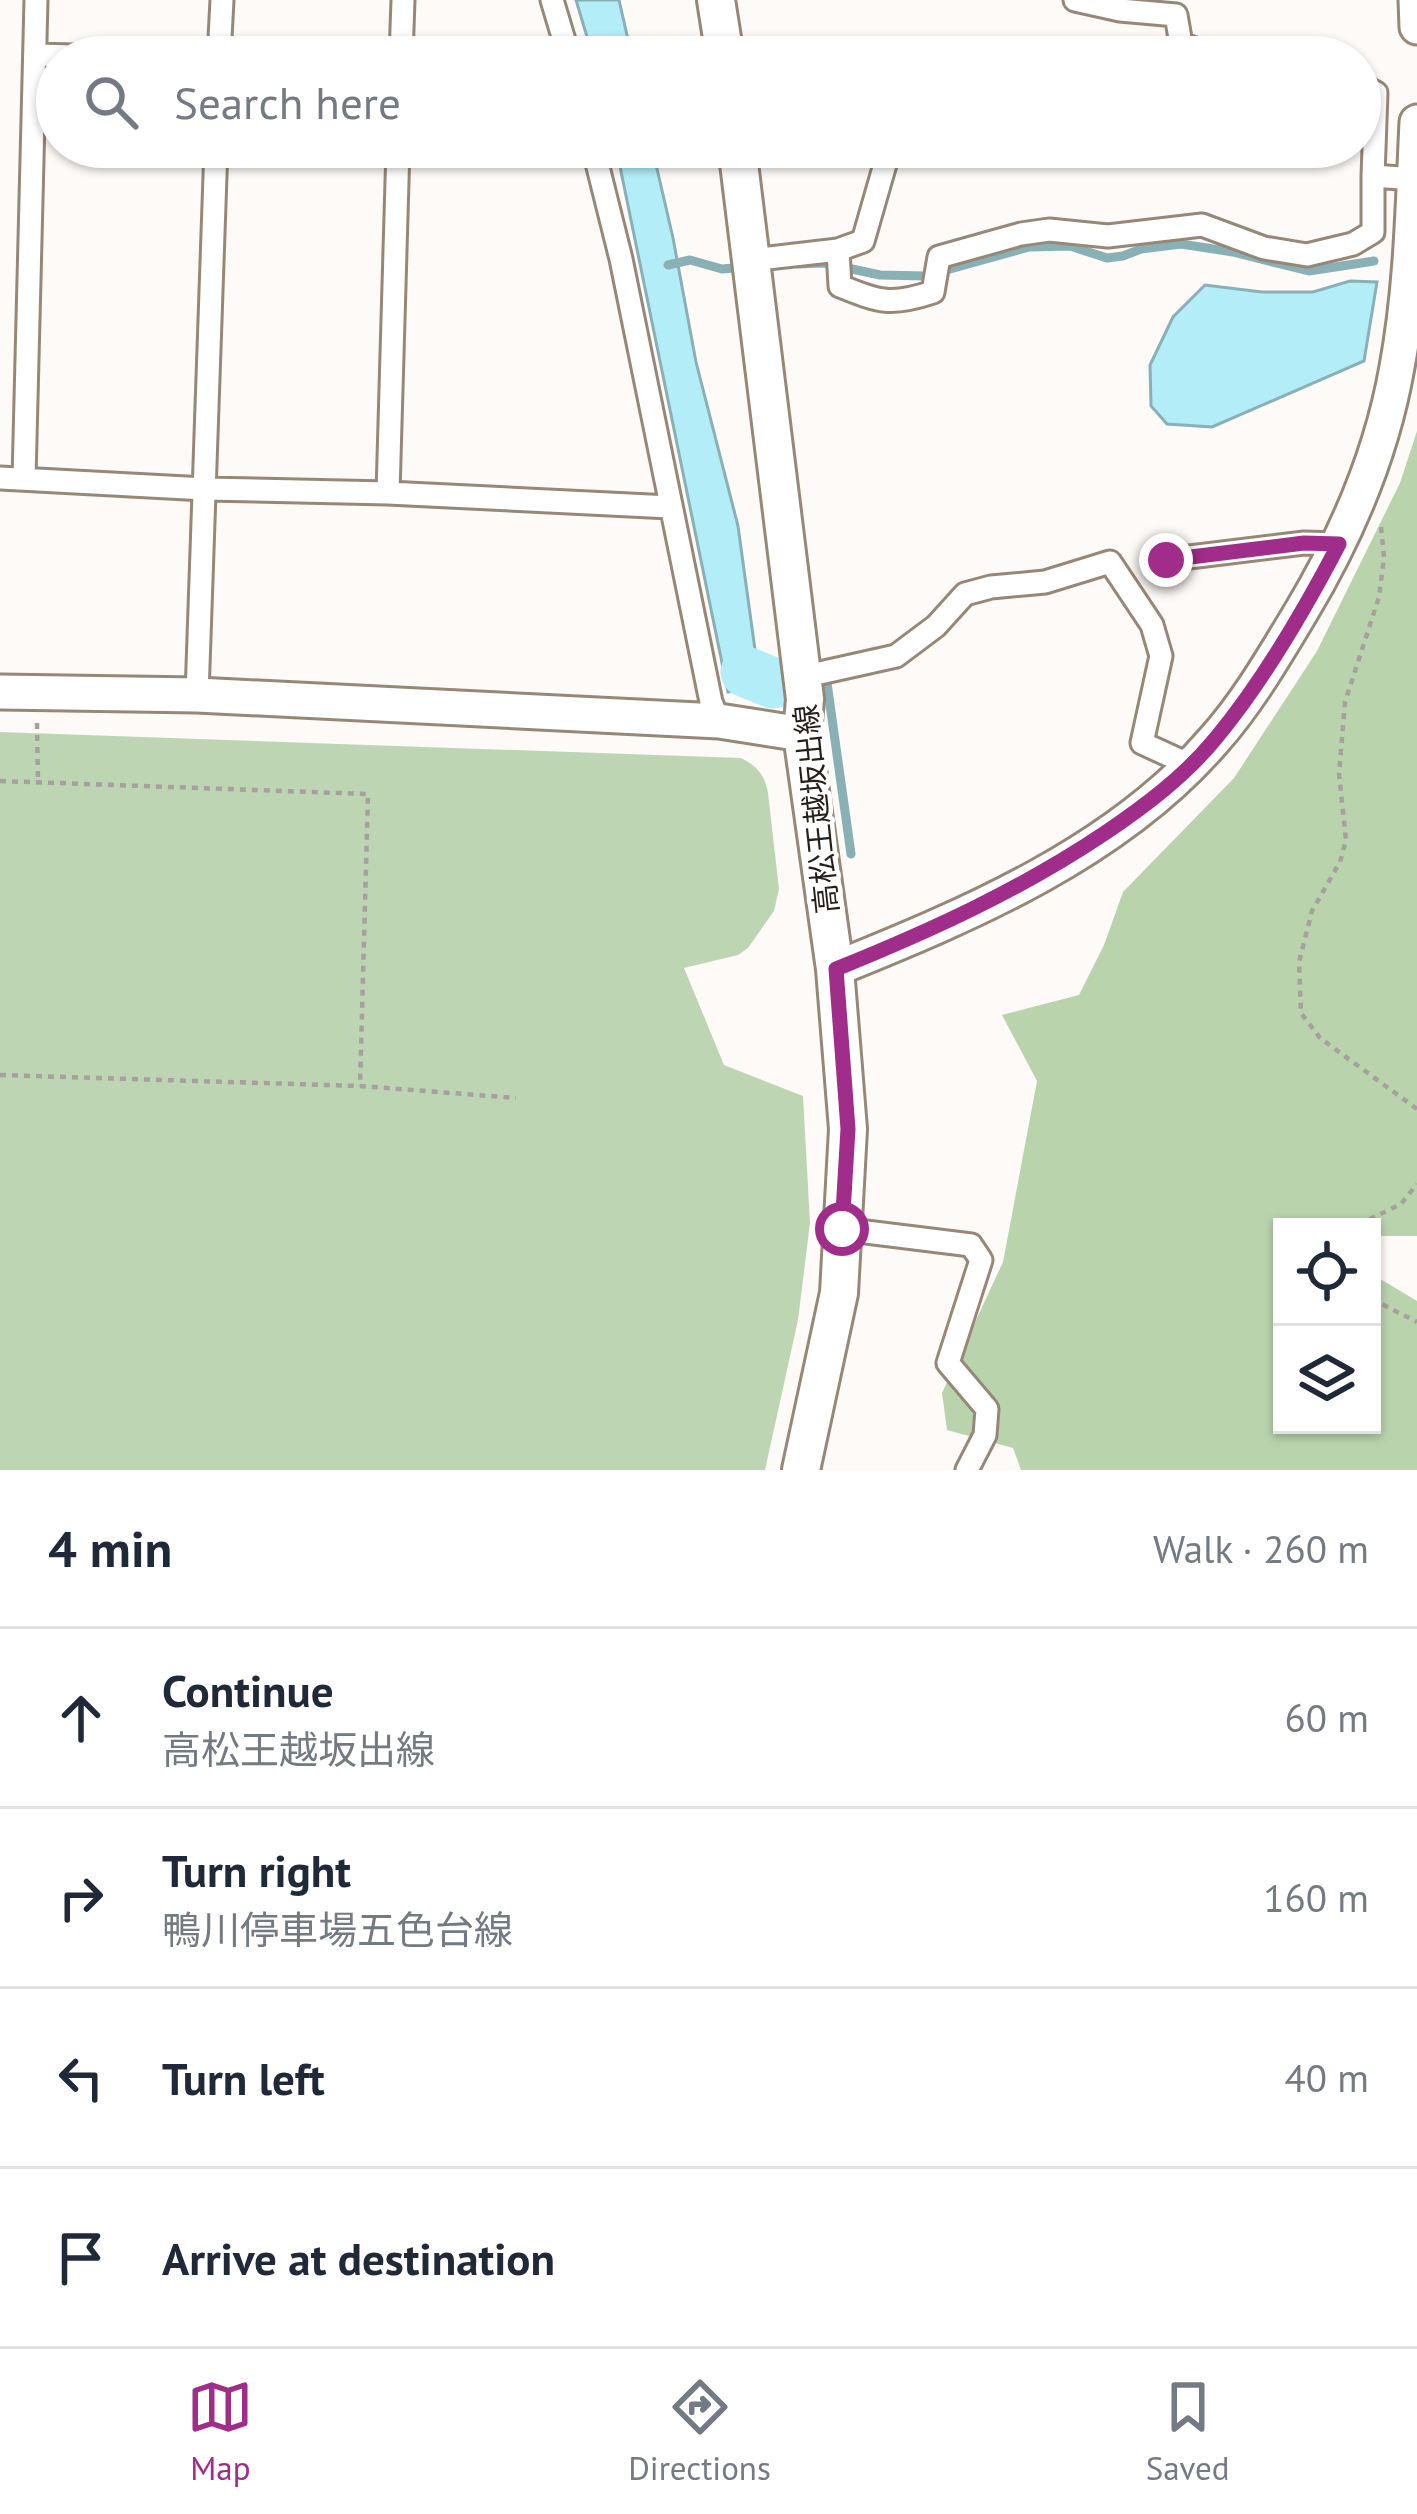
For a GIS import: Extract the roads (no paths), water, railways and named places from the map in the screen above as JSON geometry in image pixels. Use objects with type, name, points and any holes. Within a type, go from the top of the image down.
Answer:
[{"type":"main road","points":[[716,0],[721,36]]},
{"type":"main road","points":[[1416,0],[1417,27]]},
{"type":"main road","points":[[836,969],[926,932],[1055,867],[1168,787],[1216,739],[1273,658],[1339,544],[1374,455],[1397,368],[1411,249],[1417,122]]},
{"type":"main road","name":"高松王越坂出線","points":[[740,168],[805,699],[802,734],[836,969],[848,1129],[838,1293],[806,1469]]},
{"type":"main road","points":[[0,692],[197,695],[719,721],[802,734]]},
{"type":"street","points":[[36,36],[37,0]]},
{"type":"street","points":[[220,36],[222,0]]},
{"type":"street","points":[[402,36],[403,0]]},
{"type":"street","points":[[552,0],[563,36]]},
{"type":"street","points":[[1075,0],[1176,15],[1180,36]]},
{"type":"street","points":[[24,478],[36,55]]},
{"type":"street","points":[[197,695],[215,168]]},
{"type":"street","points":[[388,493],[397,168]]},
{"type":"street","points":[[598,168],[711,702],[719,721]]},
{"type":"street","points":[[753,274],[863,241],[884,168]]},
{"type":"street","points":[[838,250],[840,286],[870,298],[903,302],[933,292],[939,257],[1049,230],[1108,236],[1202,225],[1264,248],[1307,255],[1353,244],[1373,232],[1373,168]]},
{"type":"street","points":[[1373,176],[1414,179]]},
{"type":"street","points":[[0,478],[670,507]]},
{"type":"street","points":[[1166,560],[1304,543],[1339,544]]},
{"type":"street","points":[[802,677],[896,656],[936,626],[965,594],[1045,582],[1110,562],[1152,625],[1161,656],[1142,743],[1190,765]]},
{"type":"street","points":[[842,1229],[971,1245],[981,1260],[948,1363],[987,1409],[985,1435],[967,1470]]},
{"type":"water","points":[[576,0],[619,0],[627,36],[587,36]]},
{"type":"water","points":[[620,168],[657,168],[696,362],[738,526],[760,686],[728,692]]},
{"type":"water","points":[[1350,281],[1377,282],[1364,361],[1212,427],[1167,424],[1151,406],[1150,365],[1173,317],[1205,285],[1313,292]]},
{"type":"waterway","points":[[798,264],[925,276],[1029,247],[1070,246],[1107,258],[1181,244],[1309,271],[1374,261]]},
{"type":"waterway","points":[[668,265],[690,260],[722,269],[745,267]]},
{"type":"waterway","points":[[746,672],[773,683]]},
{"type":"waterway","points":[[826,676],[851,854]]}]
